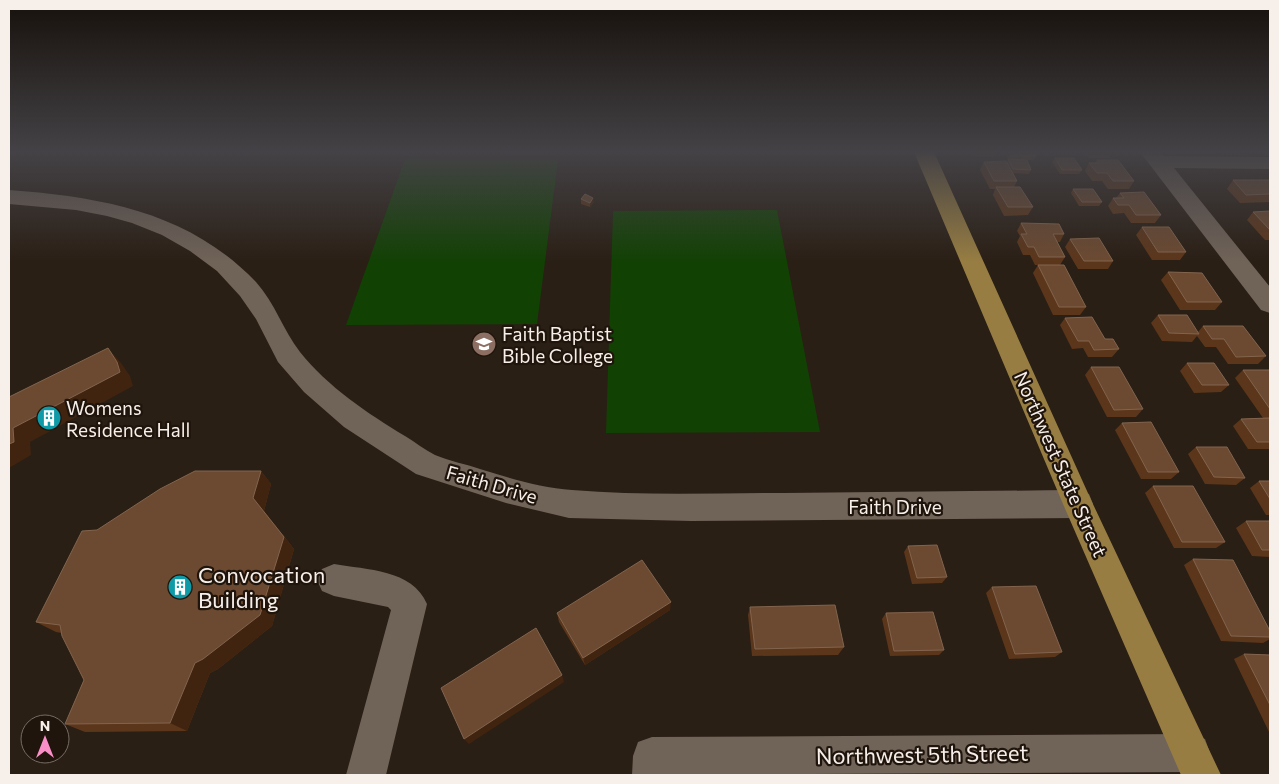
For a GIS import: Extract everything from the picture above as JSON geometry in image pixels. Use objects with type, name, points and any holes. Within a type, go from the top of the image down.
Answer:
[{"type":"main road","name":"Northwest State Street","points":[[940,189],[1078,504],[1196,764]]},
{"type":"street","points":[[1179,189],[1270,304]]},
{"type":"street","name":"Faith Drive","points":[[9,197],[48,199],[109,208],[152,222],[206,250],[229,269],[250,292],[281,340],[287,355],[314,384],[354,419],[427,465],[506,490],[569,504],[691,507],[1078,504]]},
{"type":"street","points":[[334,580],[396,592],[410,604],[366,775]]},
{"type":"street","name":"Northwest 5th Street","points":[[652,766],[1196,764]]},
{"type":"green space","points":[[394,189],[554,189],[537,324],[346,325]]},
{"type":"green space","points":[[777,210],[820,432],[606,433],[613,211]]},
{"type":"building","points":[[997,189],[1021,189],[1033,207],[1008,207]]},
{"type":"building","points":[[1073,189],[1093,189],[1102,202],[1082,202]]},
{"type":"building","points":[[1240,189],[1270,189],[1270,194],[1246,195]]},
{"type":"building","points":[[1144,192],[1161,215],[1136,215],[1129,205],[1118,205],[1113,198],[1124,198],[1120,193]]},
{"type":"building","points":[[585,194],[593,198],[590,203],[581,199]]},
{"type":"building","points":[[1270,211],[1270,230],[1253,212]]},
{"type":"building","points":[[1021,223],[1059,224],[1064,234],[1053,234],[1065,257],[1039,257],[1034,247],[1028,247],[1021,234],[1027,234]]},
{"type":"building","points":[[1142,227],[1169,227],[1186,252],[1158,252]]},
{"type":"building","points":[[1099,238],[1113,261],[1084,261],[1070,239]]},
{"type":"building","points":[[1038,265],[1064,265],[1086,307],[1059,307]]},
{"type":"building","points":[[1168,272],[1202,273],[1222,302],[1187,302]]},
{"type":"building","points":[[1158,315],[1187,315],[1199,334],[1169,333]]},
{"type":"building","points":[[1092,317],[1105,339],[1113,339],[1119,349],[1094,350],[1089,341],[1078,341],[1065,318]]},
{"type":"building","points":[[1203,326],[1243,326],[1266,356],[1236,357],[1224,339],[1212,339]]},
{"type":"building","points":[[108,348],[117,362],[120,372],[13,428],[14,442],[9,444],[9,397]]},
{"type":"building","points":[[1187,363],[1214,363],[1229,385],[1202,385]]},
{"type":"building","points":[[1091,367],[1119,367],[1143,409],[1114,410]]},
{"type":"building","points":[[1243,370],[1270,370],[1270,409]]},
{"type":"building","points":[[1269,418],[1270,442],[1257,442],[1241,419]]},
{"type":"building","points":[[1151,422],[1179,472],[1148,472],[1122,423]]},
{"type":"building","points":[[1196,447],[1227,447],[1245,478],[1214,477]]},
{"type":"building","name":"Convocation Building","points":[[195,471],[261,471],[253,498],[284,537],[260,615],[203,659],[195,663],[170,723],[70,724],[69,714],[84,680],[62,636],[60,625],[36,622],[82,531],[97,530],[160,489]]},
{"type":"building","points":[[1259,481],[1270,481],[1270,499]]},
{"type":"building","points":[[1153,486],[1193,486],[1225,542],[1182,542]]},
{"type":"building","points":[[1246,521],[1270,521],[1270,550],[1262,550]]},
{"type":"building","points":[[937,545],[947,577],[917,578],[908,546]]},
{"type":"building","points":[[1193,559],[1233,560],[1270,631],[1270,637],[1231,636]]},
{"type":"building","points":[[642,560],[671,602],[583,658],[557,613]]},
{"type":"building","points":[[1036,586],[1062,652],[1015,654],[992,587]]},
{"type":"building","points":[[835,605],[844,647],[755,649],[750,607]]},
{"type":"building","points":[[933,612],[944,650],[894,651],[886,613]]},
{"type":"building","points":[[536,628],[562,675],[464,739],[441,688]]},
{"type":"building","points":[[1244,654],[1270,655],[1270,705]]},
{"type":"place","name":"Faith Baptist Bible College","points":[[484,344]]},
{"type":"place","name":"Womens Residence Hall","points":[[49,418]]},
{"type":"place","name":"Convocation Building","points":[[180,587]]}]
